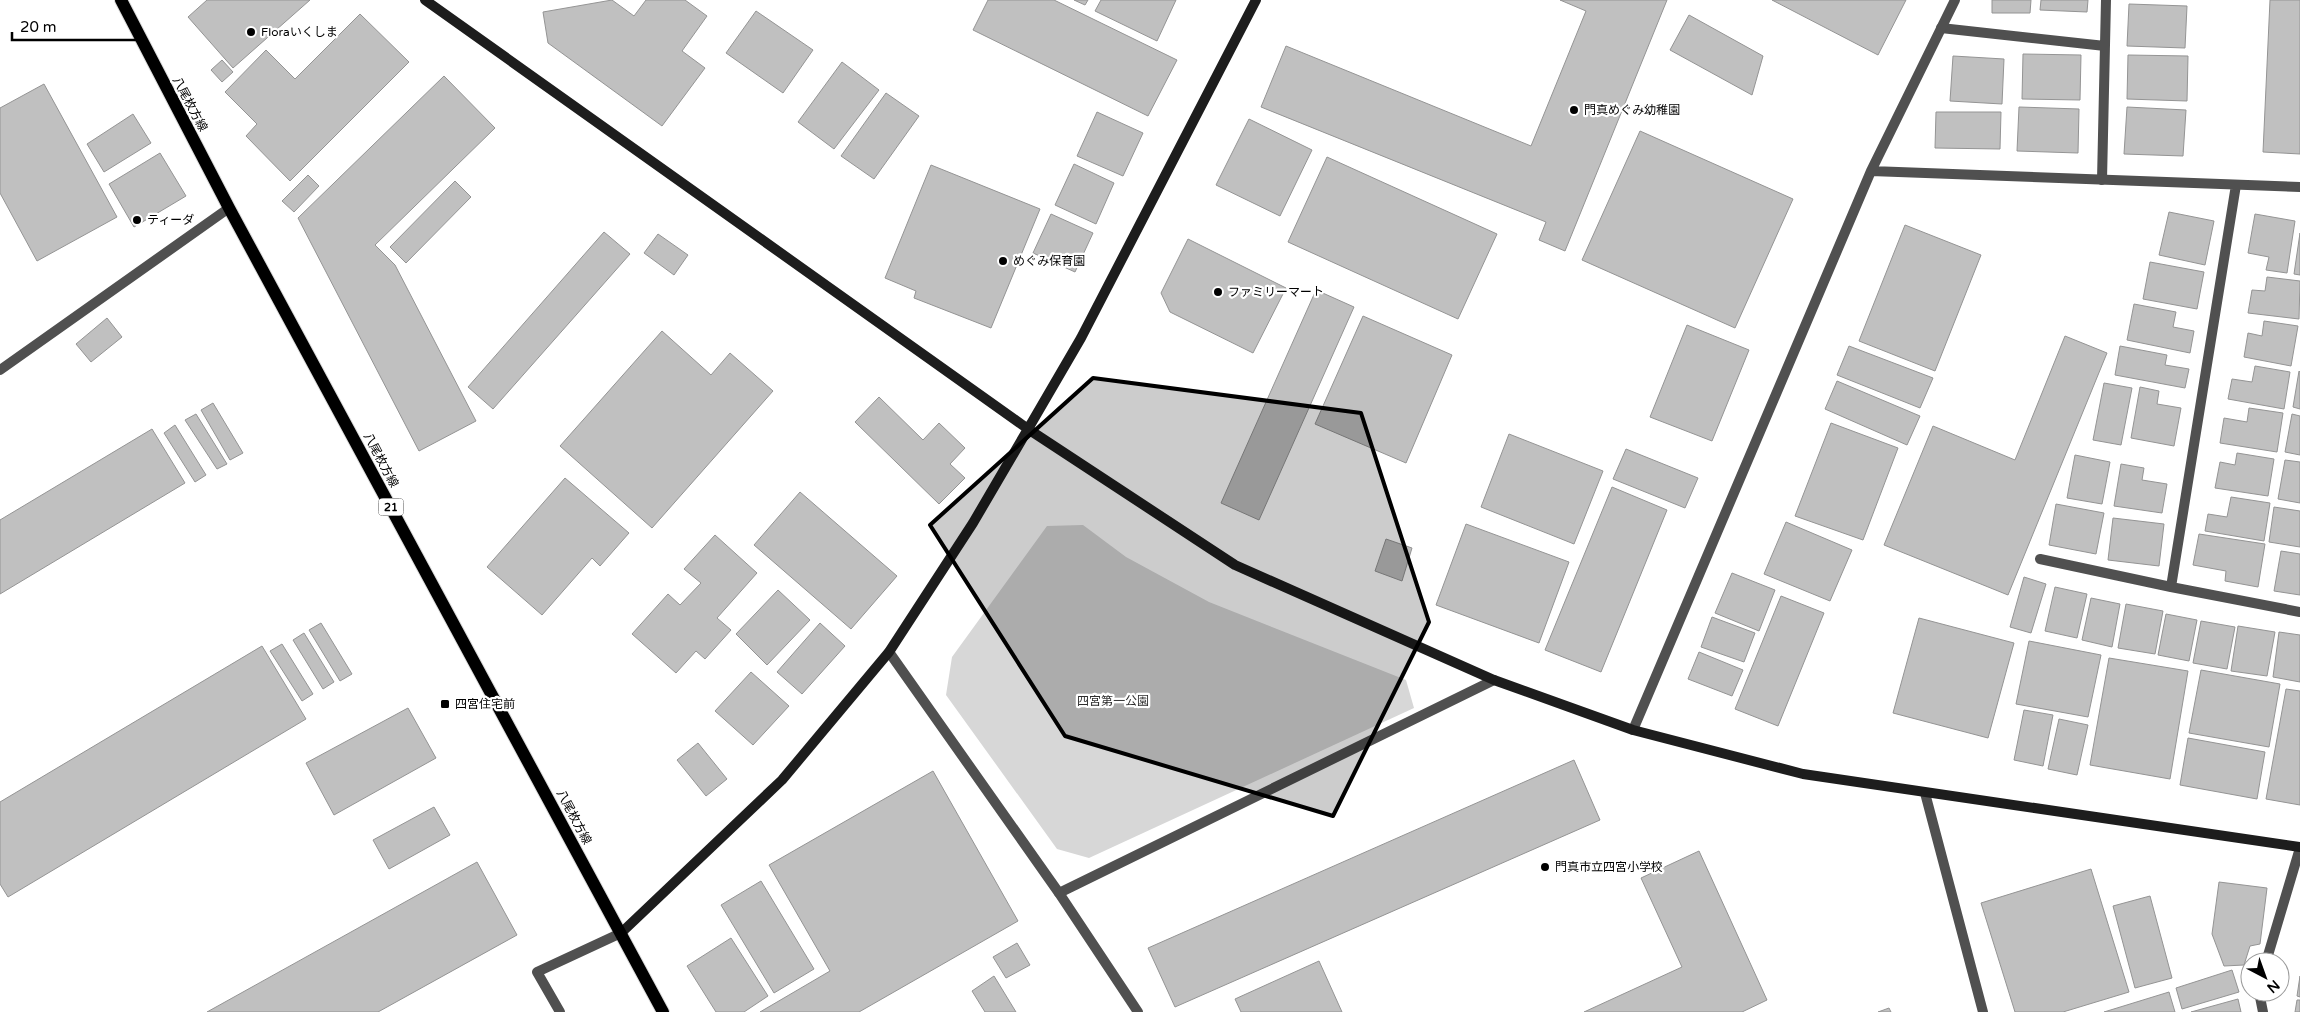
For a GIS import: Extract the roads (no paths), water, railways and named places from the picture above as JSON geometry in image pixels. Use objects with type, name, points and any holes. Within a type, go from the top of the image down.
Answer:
[{"type":"main road","name":"八尾枚方線","points":[[121,0],[229,208],[663,1012]]},
{"type":"street","points":[[425,0],[1028,429],[1235,565],[1494,680],[1633,730],[1803,774],[2300,848],[2269,952]]},
{"type":"street","points":[[560,1012],[537,972],[621,934],[782,780],[889,652],[974,523],[1081,338],[1256,0]]},
{"type":"street","points":[[1633,730],[1870,171],[1955,0]]},
{"type":"street","points":[[2102,180],[2106,0]]},
{"type":"street","points":[[1941,28],[2105,46]]},
{"type":"street","points":[[1870,171],[2300,187]]},
{"type":"street","points":[[2171,587],[2236,185]]},
{"type":"street","points":[[0,370],[229,208]]},
{"type":"street","points":[[2040,559],[2300,612]]},
{"type":"street","points":[[889,652],[1059,893],[1138,1012]]},
{"type":"street","points":[[1059,893],[1494,680]]},
{"type":"street","points":[[1925,793],[1983,1012]]},
{"type":"place","name":"Floraいくしま","points":[[251,32]]},
{"type":"place","name":"門真めぐみ幼稚園","points":[[1574,110]]},
{"type":"place","name":"ティーダ","points":[[137,220]]},
{"type":"place","name":"めぐみ保育園","points":[[1003,261]]},
{"type":"place","name":"ファミリーマート","points":[[1218,292]]},
{"type":"place","name":"四宮住宅前","points":[[445,704]]},
{"type":"place","name":"門真市立四宮小学校","points":[[1545,867]]},
{"type":"park label","name":"四宮第一公園","points":[[1113,701]]}]
